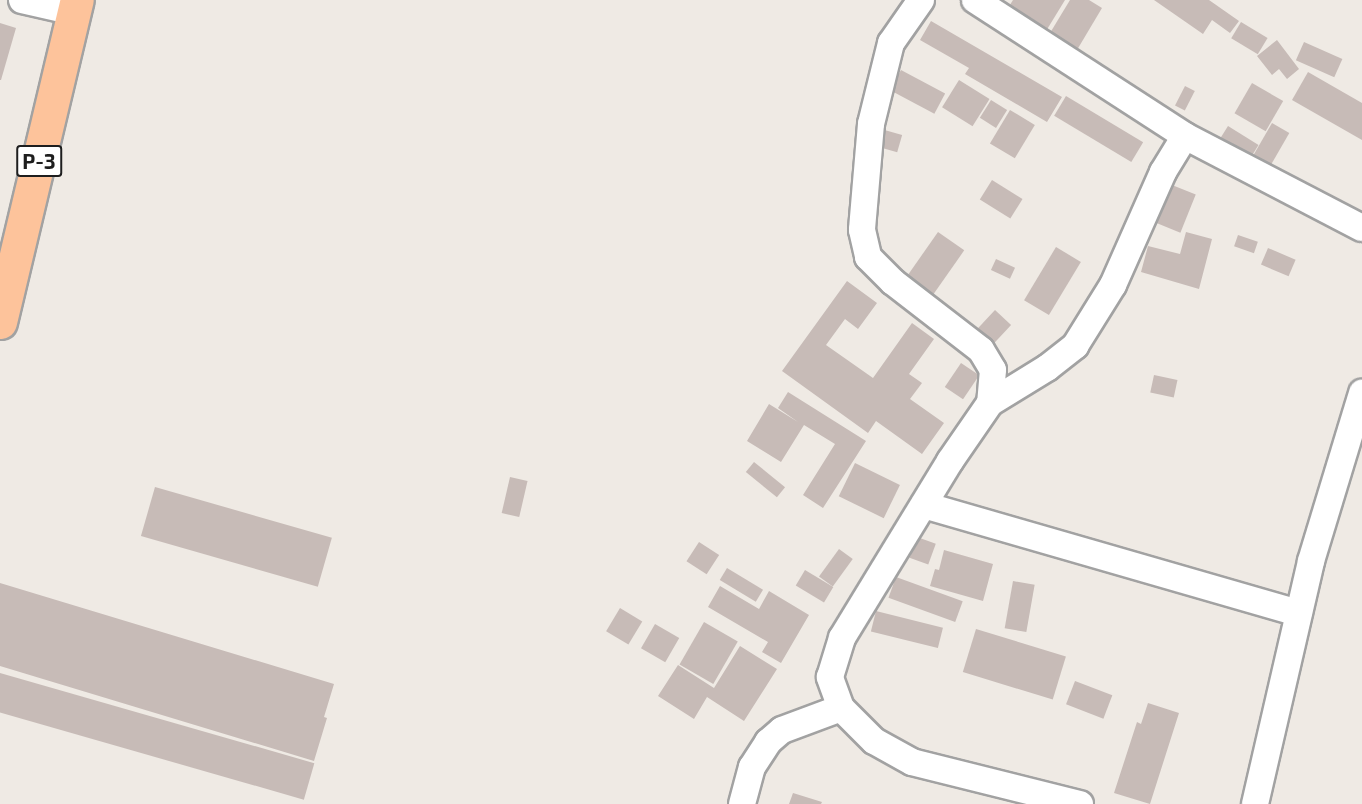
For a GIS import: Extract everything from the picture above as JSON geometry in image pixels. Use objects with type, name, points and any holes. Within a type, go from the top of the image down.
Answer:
[{"type":"main road","name":"P-3","points":[[0,322],[9,251],[76,6]]},
{"type":"street","points":[[22,0],[76,6]]},
{"type":"street","points":[[921,0],[891,43],[871,124],[862,230],[868,257],[893,282],[981,350],[993,370],[990,403]]},
{"type":"street","points":[[975,0],[1185,136],[1362,228]]},
{"type":"street","points":[[1080,804],[912,762],[874,741],[842,708],[830,677],[843,638],[924,505],[990,403],[1047,369],[1075,346],[1113,285],[1163,172],[1185,136]]},
{"type":"street","points":[[1255,804],[1311,561],[1362,393]]},
{"type":"street","points":[[924,505],[1299,613]]},
{"type":"street","points":[[742,804],[752,767],[768,742],[782,730],[842,708]]},
{"type":"building","points":[[1013,0],[1065,0],[1043,36],[1005,13]]},
{"type":"building","points":[[1070,0],[1089,0],[1102,8],[1074,55],[1047,38]]},
{"type":"building","points":[[1154,0],[1209,0],[1239,21],[1230,33],[1212,20],[1203,34]]},
{"type":"building","points":[[931,21],[1062,97],[1047,122],[965,74],[969,68],[920,40]]},
{"type":"building","points":[[1241,22],[1268,38],[1258,54],[1231,38]]},
{"type":"building","points":[[0,23],[16,28],[1,80],[0,80]]},
{"type":"building","points":[[1277,40],[1299,69],[1287,79],[1279,69],[1272,75],[1257,56]]},
{"type":"building","points":[[1304,42],[1342,59],[1334,77],[1296,60]]},
{"type":"building","points":[[901,70],[945,93],[934,114],[890,90]]},
{"type":"building","points":[[1308,72],[1362,103],[1362,140],[1292,100]]},
{"type":"building","points":[[959,80],[990,99],[973,126],[942,107]]},
{"type":"building","points":[[1252,83],[1283,101],[1266,131],[1234,113]]},
{"type":"building","points":[[1185,86],[1195,91],[1185,111],[1175,106]]},
{"type":"building","points":[[1066,96],[1143,142],[1131,162],[1054,116]]},
{"type":"building","points":[[991,100],[1007,110],[996,128],[980,118]]},
{"type":"building","points":[[1010,110],[1035,125],[1015,158],[990,143]]},
{"type":"building","points":[[1272,123],[1289,133],[1265,175],[1248,165]]},
{"type":"building","points":[[1228,126],[1259,145],[1248,162],[1217,143]]},
{"type":"building","points":[[881,129],[902,135],[897,152],[876,146]]},
{"type":"building","points":[[992,180],[1023,199],[1010,219],[980,200]]},
{"type":"building","points":[[1167,183],[1196,195],[1180,233],[1152,221]]},
{"type":"building","points":[[938,232],[964,250],[933,295],[907,276]]},
{"type":"building","points":[[1186,232],[1212,239],[1199,289],[1141,272],[1148,246],[1180,254]]},
{"type":"building","points":[[1238,235],[1258,242],[1254,253],[1234,246]]},
{"type":"building","points":[[1056,247],[1081,262],[1049,315],[1024,300]]},
{"type":"building","points":[[1268,248],[1296,260],[1289,276],[1261,265]]},
{"type":"building","points":[[996,259],[1015,268],[1010,279],[991,270]]},
{"type":"building","points":[[847,281],[877,303],[858,329],[845,319],[826,345],[873,378],[912,323],[934,339],[909,374],[922,383],[910,399],[944,423],[922,454],[876,421],[868,433],[782,371]]},
{"type":"building","points":[[995,310],[1011,325],[994,343],[978,328]]},
{"type":"building","points":[[961,363],[979,375],[963,399],[945,387]]},
{"type":"building","points":[[1154,375],[1177,380],[1174,398],[1150,393]]},
{"type":"building","points":[[788,392],[866,441],[823,508],[803,495],[835,444],[804,425],[781,462],[747,441],[769,404],[798,422],[778,408]]},
{"type":"building","points":[[754,462],[785,487],[777,497],[746,472]]},
{"type":"building","points":[[855,463],[900,485],[884,518],[839,496]]},
{"type":"building","points":[[510,477],[528,481],[519,517],[502,513]]},
{"type":"building","points":[[155,487],[332,538],[318,587],[141,536]]},
{"type":"building","points":[[917,537],[936,544],[928,565],[909,558]]},
{"type":"building","points":[[699,542],[719,555],[707,574],[686,561]]},
{"type":"building","points":[[839,549],[853,559],[833,586],[819,577]]},
{"type":"building","points":[[944,550],[993,564],[983,601],[930,586],[935,569],[939,570]]},
{"type":"building","points":[[727,568],[763,590],[756,602],[720,580]]},
{"type":"building","points":[[805,570],[833,587],[824,602],[796,585]]},
{"type":"building","points":[[896,577],[963,601],[955,622],[888,598]]},
{"type":"building","points":[[1013,581],[1035,585],[1026,632],[1005,628]]},
{"type":"building","points":[[0,583],[334,684],[314,761],[0,666]]},
{"type":"building","points":[[720,586],[759,609],[769,591],[809,615],[781,663],[762,652],[768,642],[708,607]]},
{"type":"building","points":[[620,608],[642,621],[628,645],[606,631]]},
{"type":"building","points":[[876,611],[943,628],[938,648],[871,631]]},
{"type":"building","points":[[704,622],[738,642],[713,684],[680,664]]},
{"type":"building","points":[[655,624],[679,638],[665,662],[641,648]]},
{"type":"building","points":[[976,629],[1066,656],[1053,700],[963,672]]},
{"type":"building","points":[[740,646],[777,669],[744,721],[707,697],[694,719],[658,696],[678,665],[714,688]]},
{"type":"building","points":[[0,673],[314,763],[304,800],[0,713]]},
{"type":"building","points":[[1075,681],[1112,695],[1103,719],[1066,704]]},
{"type":"building","points":[[1148,703],[1179,713],[1150,804],[1114,793],[1137,722],[1141,724]]},
{"type":"building","points":[[793,793],[822,802],[821,804],[789,804]]}]
